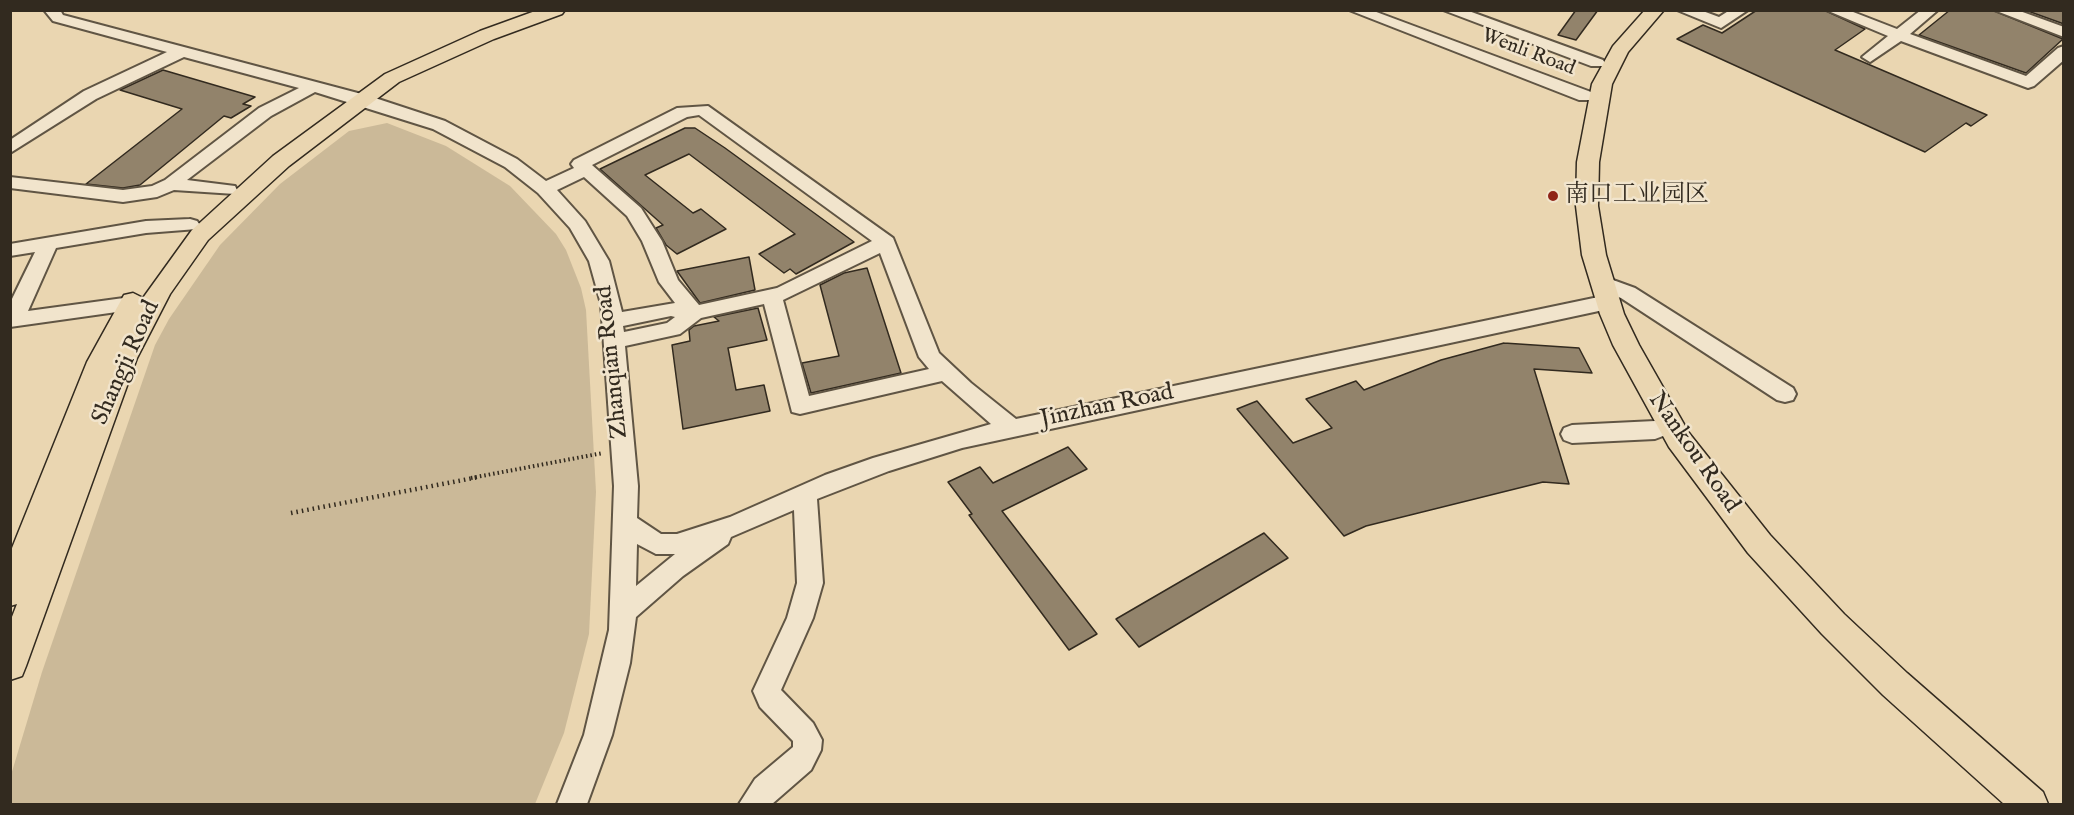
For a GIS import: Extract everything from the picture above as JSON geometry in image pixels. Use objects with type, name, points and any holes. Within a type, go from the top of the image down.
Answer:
[{"type":"main road","name":"Shangji Road","points":[[10,666],[124,358],[159,292],[200,235],[226,209],[282,161],[392,78],[487,35],[556,10]]},
{"type":"main road","name":"Shangji Road","points":[[10,593],[100,362],[131,304],[159,263],[190,225],[267,158],[329,113],[494,41],[578,10]]},
{"type":"main road","name":"Nankou Road","points":[[1639,10],[1618,33],[1597,63],[1585,96],[1573,158],[1571,204],[1578,253],[1665,417],[1702,473],[1759,544],[1895,684],[2030,804]]},
{"type":"main road","name":"Nankou Road","points":[[1655,10],[1630,36],[1610,66],[1602,84],[1588,162],[1587,206],[1601,297],[1626,380],[1655,430],[1711,510],[1778,588],[1879,692],[2003,804]]},
{"type":"street","name":"Zhanqian Road","points":[[51,10],[58,18],[363,100],[464,136],[511,163],[545,189],[578,225],[590,242],[606,282],[614,331],[625,522],[622,614],[616,663],[608,698],[572,804]]},
{"type":"street","name":"Wenli Road","points":[[1356,10],[1585,96]]},
{"type":"street","points":[[1450,10],[1597,63]]},
{"type":"street","points":[[1684,10],[1721,23],[1741,10]]},
{"type":"street","points":[[1833,10],[2028,83],[2064,51]]},
{"type":"street","points":[[1870,57],[1931,10]]},
{"type":"street","points":[[2001,10],[2064,32]]},
{"type":"street","points":[[10,148],[90,95],[183,51]]},
{"type":"street","points":[[10,182],[123,196],[157,191],[171,184],[265,112],[313,87]]},
{"type":"street","points":[[694,313],[669,282],[652,241],[633,212],[580,164],[683,112],[702,110],[886,242],[930,357],[945,374],[1010,427]]},
{"type":"street","points":[[545,189],[585,169]]},
{"type":"street","points":[[171,184],[228,190]]},
{"type":"street","points":[[10,250],[146,227],[190,225]]},
{"type":"street","points":[[614,331],[673,330],[694,313],[799,288],[886,242]]},
{"type":"street","points":[[12,320],[49,243]]},
{"type":"street","points":[[1601,297],[1628,292],[1785,394]]},
{"type":"street","points":[[772,296],[800,406],[945,374]]},
{"type":"street","name":"Jinzhan Road","points":[[625,522],[656,544],[677,544],[737,525],[806,494],[921,451],[1010,427],[1601,297]]},
{"type":"street","points":[[12,320],[131,304]]},
{"type":"street","points":[[1572,434],[1655,430]]},
{"type":"street","points":[[754,804],[765,789],[801,760],[807,750],[808,740],[803,732],[767,691],[800,618],[810,583],[806,494]]},
{"type":"street","points":[[622,614],[674,570],[737,525]]},
{"type":"path","points":[[291,513],[622,449]]},
{"type":"shaded area","points":[[387,123],[446,146],[510,186],[556,234],[566,250],[581,288],[586,310],[596,492],[589,634],[564,733],[535,804],[11,804],[11,775],[42,672],[155,345],[169,319],[220,245],[280,184],[349,131]]},
{"type":"building","points":[[1576,10],[1598,10],[1576,40],[1558,35]]},
{"type":"building","points":[[1757,10],[1824,10],[1865,29],[1835,50],[1987,115],[1971,126],[1966,123],[1925,152],[1677,39],[1703,25],[1722,33]]},
{"type":"building","points":[[1950,10],[1992,10],[2063,39],[2026,73],[1919,35]]},
{"type":"building","points":[[2025,10],[2064,10],[2064,24]]},
{"type":"building","points":[[163,70],[255,97],[243,104],[251,106],[231,118],[224,116],[140,185],[123,188],[86,184],[182,109],[120,90]]},
{"type":"building","points":[[685,128],[695,128],[725,148],[854,242],[796,274],[790,269],[784,273],[759,254],[795,234],[689,154],[645,175],[693,213],[701,209],[726,229],[677,254],[666,245],[656,228],[663,225],[600,169]]},
{"type":"building","points":[[749,257],[755,290],[700,303],[677,271]]},
{"type":"building","points":[[867,268],[901,373],[811,393],[802,363],[839,356],[820,285],[844,273]]},
{"type":"building","points":[[758,308],[767,340],[728,348],[736,390],[764,385],[770,411],[683,429],[672,345],[690,341],[689,330],[694,326],[719,321],[714,317]]},
{"type":"building","points":[[1504,343],[1579,348],[1592,373],[1534,369],[1569,484],[1543,482],[1366,526],[1344,536],[1237,409],[1257,401],[1293,443],[1332,428],[1306,399],[1356,381],[1364,390],[1441,360]]},
{"type":"building","points":[[1068,447],[1087,469],[1002,511],[1097,634],[1069,650],[969,515],[972,514],[948,482],[980,467],[993,483]]},
{"type":"building","points":[[1264,533],[1288,558],[1139,647],[1116,619]]},
{"type":"place","name":"南口工业园区","points":[[1553,196]]}]
